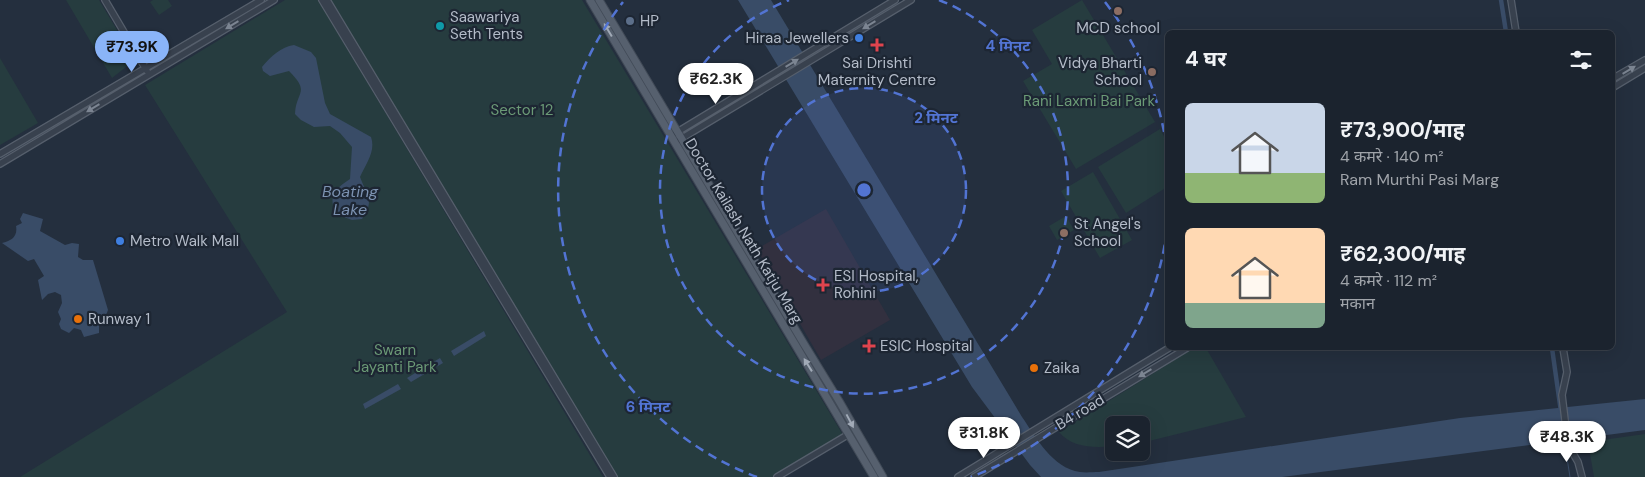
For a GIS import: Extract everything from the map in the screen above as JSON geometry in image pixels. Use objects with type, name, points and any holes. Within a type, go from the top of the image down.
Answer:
[{"type":"main road","name":"Doctor Kailash Nath Katju Marg","points":[[590,0],[676,137],[828,390],[883,477]]},
{"type":"main road","name":"Doctor Kailash Nath Katju Marg","points":[[598,0],[676,137]]},
{"type":"main road","name":"Doctor Kailash Nath Katju Marg","points":[[828,390],[850,436],[874,477]]},
{"type":"street","points":[[105,0],[148,72]]},
{"type":"street","points":[[0,164],[261,0]]},
{"type":"street","points":[[0,154],[274,0]]},
{"type":"street","points":[[322,0],[610,477]]},
{"type":"street","points":[[327,0],[614,477]]},
{"type":"street","points":[[676,137],[743,92],[895,0]]},
{"type":"street","points":[[676,137],[747,99],[911,0]]},
{"type":"street","points":[[1511,0],[1516,30]]},
{"type":"street","points":[[1615,77],[1645,60]]},
{"type":"street","points":[[1615,86],[1645,68]]},
{"type":"street","points":[[743,92],[747,99]]},
{"type":"street","name":"B4 road","points":[[958,477],[1166,350]]},
{"type":"street","name":"B4 road","points":[[974,477],[1184,350]]},
{"type":"street","points":[[1563,350],[1566,379],[1563,400],[1568,445],[1578,462],[1582,477]]},
{"type":"street","points":[[777,477],[850,436]]},
{"type":"street","points":[[783,477],[850,436]]},
{"type":"shaded area","name":"ESI Hospital, Rohini","points":[[826,209],[890,320],[821,360],[757,249]]},
{"type":"green space","points":[[66,0],[99,0],[135,60],[112,78]]},
{"type":"green space","points":[[153,0],[168,0],[172,6],[159,15],[150,2]]},
{"type":"green space","name":"Swarn Jayanti Park","points":[[285,0],[318,0],[603,477],[20,477],[287,312],[145,85]]},
{"type":"green space","name":"Sector 12","points":[[328,0],[582,0],[843,435],[772,477],[616,477]]},
{"type":"green space","name":"Rani Laxmi Bai Park","points":[[1082,0],[1155,122],[1076,169],[1023,81],[1052,64],[1032,30]]},
{"type":"green space","points":[[0,58],[38,123],[0,145]]},
{"type":"green space","points":[[1160,129],[1165,138],[1165,188],[1126,213],[1098,167]]},
{"type":"green space","points":[[1093,172],[1132,240],[1100,258],[1061,191]]},
{"type":"green space","points":[[1066,216],[1074,230],[1057,240],[1049,226]]},
{"type":"green space","points":[[1191,350],[1207,350],[1246,417],[1150,441],[1150,416],[1105,416],[1105,447],[1084,446],[1064,437],[1059,432]]},
{"type":"green space","points":[[1645,434],[1645,477],[1594,477],[1588,442]]},
{"type":"water","points":[[738,0],[771,0],[1022,417],[1039,442],[1061,465],[1082,472],[1099,472],[1460,418],[1645,399],[1645,430],[1282,477],[1041,477],[972,387]]},
{"type":"water","name":"Boating Lake","points":[[294,45],[311,52],[316,58],[325,103],[330,114],[371,137],[371,152],[360,177],[369,202],[362,219],[352,220],[336,214],[333,202],[336,190],[350,179],[352,147],[340,133],[330,126],[314,127],[301,120],[295,114],[301,88],[296,78],[289,71],[270,76],[263,71],[262,67],[273,56],[281,50]]},
{"type":"water","points":[[23,213],[43,219],[40,231],[65,245],[79,244],[78,257],[83,260],[93,260],[108,310],[105,318],[99,320],[99,333],[84,337],[81,330],[74,328],[69,333],[61,329],[59,324],[61,319],[58,312],[62,303],[61,295],[55,292],[48,294],[42,300],[38,280],[44,276],[34,259],[28,261],[2,243],[11,240],[15,236],[16,226],[22,223],[20,219]]},
{"type":"water","points":[[484,331],[486,336],[454,356],[451,351]]},
{"type":"water","points":[[440,358],[443,363],[411,382],[407,378]]},
{"type":"water","points":[[398,384],[401,389],[365,409],[363,404]]},
{"type":"waterway","points":[[1501,0],[1506,30]]},
{"type":"waterway","points":[[1552,350],[1561,412]]},
{"type":"waterway","points":[[1565,442],[1567,458]]},
{"type":"waterway","points":[[1567,458],[1570,477]]},
{"type":"place","name":"MCD school","points":[[1118,11]]},
{"type":"place","name":"HP","points":[[630,21]]},
{"type":"place","name":"Saawariya Seth Tents","points":[[440,26]]},
{"type":"place","name":"Hiraa Jewellers","points":[[859,38]]},
{"type":"place","name":"Sai Drishti Maternity Centre","points":[[877,45]]},
{"type":"place","name":"Vidya Bharti School","points":[[1152,72]]},
{"type":"place","name":"St Angel's School","points":[[1064,233]]},
{"type":"place","name":"Metro Walk Mall","points":[[120,241]]},
{"type":"place","name":"ESI Hospital, Rohini","points":[[823,285]]},
{"type":"place","name":"Runway 1","points":[[78,319]]},
{"type":"place","name":"ESIC Hospital","points":[[869,346]]},
{"type":"place","name":"Zaika","points":[[1034,368]]}]
